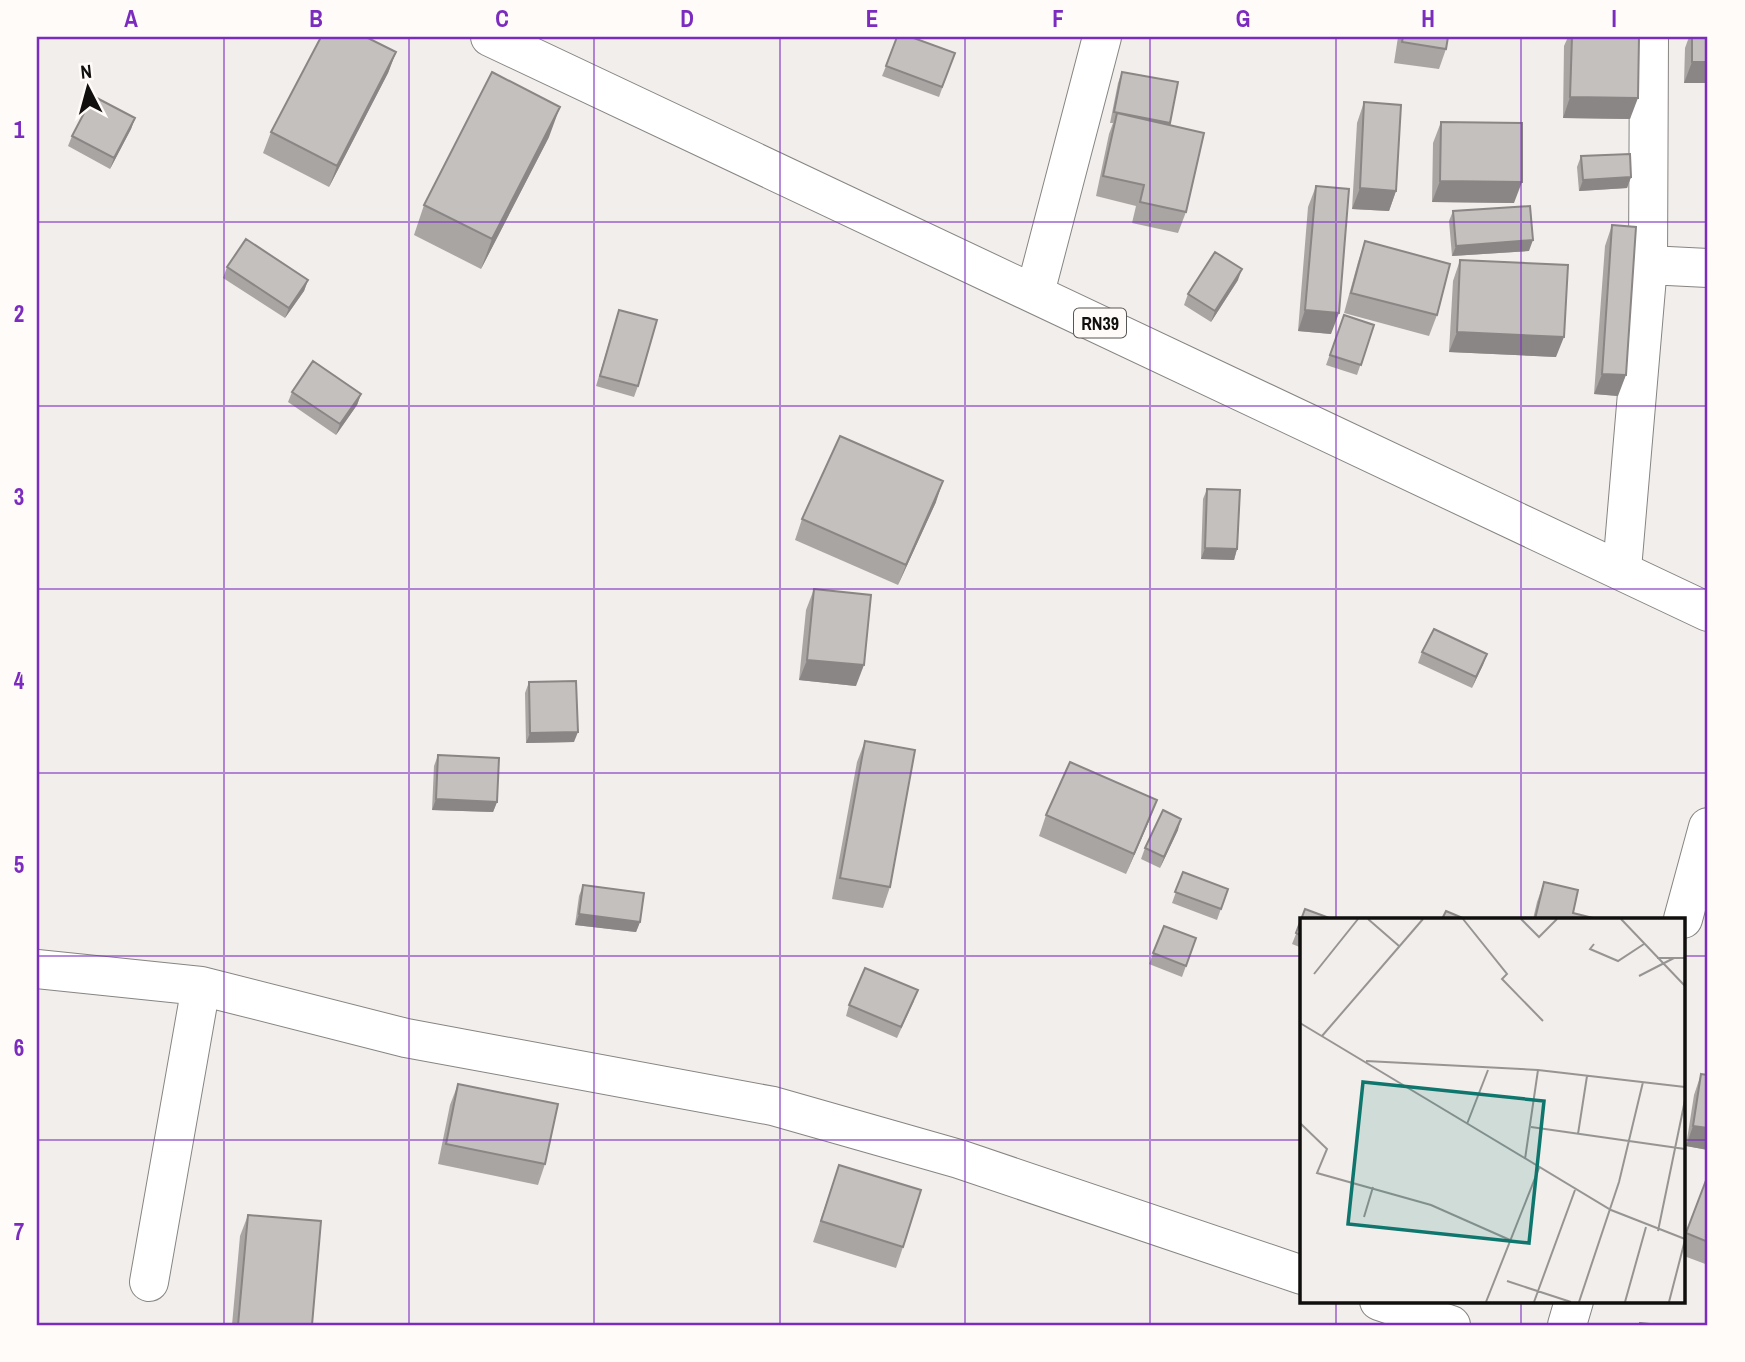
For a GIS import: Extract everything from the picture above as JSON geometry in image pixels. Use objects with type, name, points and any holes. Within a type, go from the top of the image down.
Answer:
[{"type":"main road","name":"RN39","points":[[490,37],[1622,569],[1708,612]]},
{"type":"main road","points":[[1035,293],[1102,37]]},
{"type":"main road","points":[[1622,569],[1648,265],[1649,37]]},
{"type":"main road","points":[[1648,265],[1708,268]]},
{"type":"main road","points":[[1683,918],[1708,827]]},
{"type":"main road","points":[[37,969],[201,986],[406,1038],[773,1106],[959,1159],[1300,1274]]},
{"type":"main road","points":[[149,1282],[201,986]]},
{"type":"main road","points":[[1382,1302],[1451,1325]]},
{"type":"main road","points":[[1567,1325],[1574,1302]]},
{"type":"building","points":[[321,37],[366,37],[396,52],[337,166],[271,132]]},
{"type":"building","points":[[897,37],[911,37],[955,53],[942,87],[886,66]]},
{"type":"building","points":[[1403,37],[1448,37],[1446,49],[1402,42]]},
{"type":"building","points":[[1572,37],[1639,37],[1638,98],[1570,97]]},
{"type":"building","points":[[1692,37],[1708,37],[1708,62],[1692,62]]},
{"type":"building","points":[[492,72],[560,107],[492,239],[424,205]]},
{"type":"building","points":[[1122,72],[1178,82],[1170,123],[1114,112]]},
{"type":"building","points":[[93,96],[135,118],[114,158],[72,136]]},
{"type":"building","points":[[1364,102],[1401,105],[1396,191],[1360,188]]},
{"type":"building","points":[[1117,113],[1204,133],[1186,212],[1140,202],[1144,185],[1103,176]]},
{"type":"building","points":[[1441,122],[1522,123],[1522,182],[1440,181]]},
{"type":"building","points":[[1630,154],[1631,177],[1583,180],[1581,156]]},
{"type":"building","points":[[1316,186],[1349,189],[1339,313],[1305,310]]},
{"type":"building","points":[[1530,206],[1533,240],[1456,246],[1453,211]]},
{"type":"building","points":[[1612,225],[1636,227],[1626,375],[1602,374]]},
{"type":"building","points":[[246,239],[308,280],[289,308],[227,267]]},
{"type":"building","points":[[1365,241],[1450,264],[1437,315],[1351,293]]},
{"type":"building","points":[[1215,252],[1242,269],[1215,311],[1188,294]]},
{"type":"building","points":[[1460,260],[1568,265],[1564,337],[1457,332]]},
{"type":"building","points":[[619,310],[657,320],[638,386],[600,376]]},
{"type":"building","points":[[1344,315],[1374,325],[1361,365],[1330,355]]},
{"type":"building","points":[[313,361],[361,394],[340,424],[292,392]]},
{"type":"building","points":[[840,436],[943,481],[906,565],[802,519]]},
{"type":"building","points":[[1207,489],[1240,490],[1237,549],[1205,548]]},
{"type":"building","points":[[814,589],[871,595],[864,665],[807,660]]},
{"type":"building","points":[[1434,629],[1487,654],[1476,677],[1422,652]]},
{"type":"building","points":[[576,681],[578,732],[530,733],[529,682]]},
{"type":"building","points":[[865,741],[915,750],[890,887],[840,878]]},
{"type":"building","points":[[438,755],[499,758],[497,802],[436,799]]},
{"type":"building","points":[[1070,762],[1157,800],[1134,854],[1046,815]]},
{"type":"building","points":[[1163,810],[1181,819],[1164,857],[1145,848]]},
{"type":"building","points":[[1183,872],[1228,889],[1221,909],[1175,892]]},
{"type":"building","points":[[1544,882],[1578,890],[1573,913],[1593,918],[1535,918]]},
{"type":"building","points":[[583,885],[644,893],[640,922],[579,914]]},
{"type":"building","points":[[1305,909],[1329,918],[1302,918]]},
{"type":"building","points":[[1446,911],[1463,918],[1442,918]]},
{"type":"building","points":[[1164,926],[1196,938],[1186,966],[1153,953]]},
{"type":"building","points":[[865,968],[918,990],[901,1027],[849,1005]]},
{"type":"building","points":[[1701,1074],[1708,1075],[1708,1128],[1693,1126]]},
{"type":"building","points":[[458,1084],[558,1104],[545,1164],[446,1144]]},
{"type":"building","points":[[839,1165],[921,1190],[903,1247],[821,1221]]},
{"type":"building","points":[[1708,1175],[1708,1242],[1686,1233]]},
{"type":"building","points":[[248,1215],[321,1221],[312,1325],[238,1325]]}]
